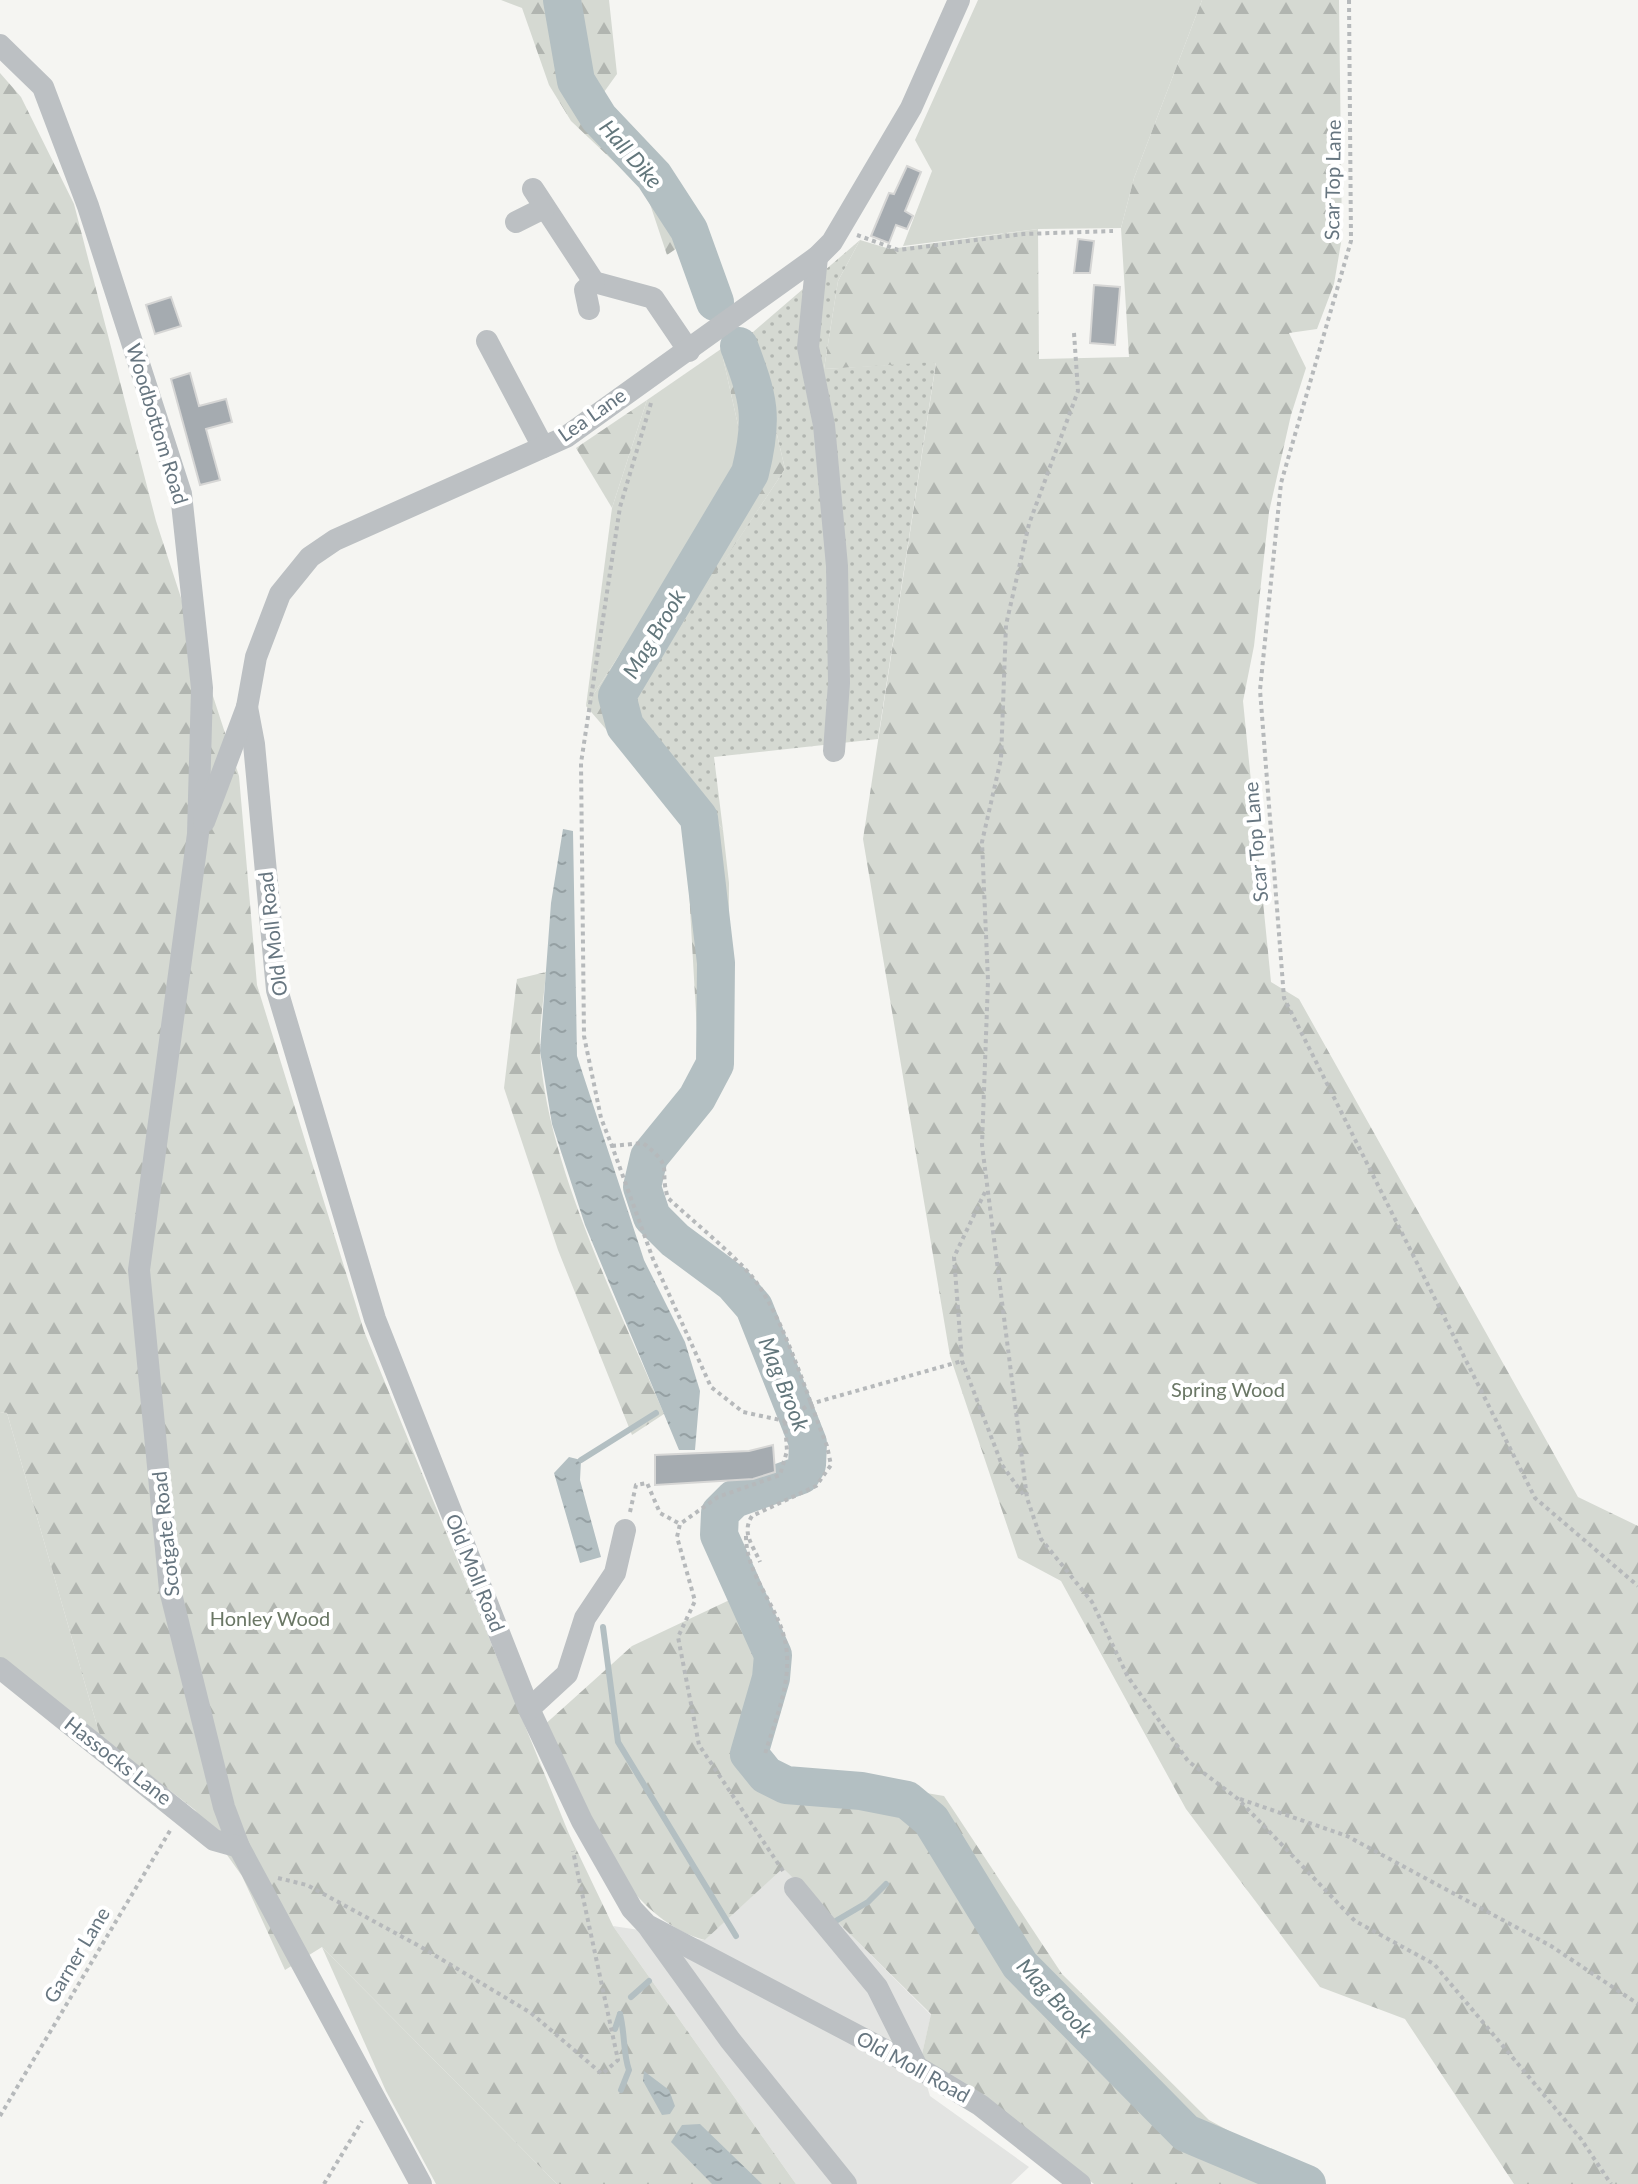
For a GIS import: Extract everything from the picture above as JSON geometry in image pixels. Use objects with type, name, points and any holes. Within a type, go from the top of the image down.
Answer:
[{"type":"street","name":"Lea Lane","points":[[198,834],[247,707],[256,657],[280,594],[310,557],[335,540],[566,437],[817,257],[840,228],[911,108],[959,0]]},
{"type":"street","name":"Woodbottom Road","points":[[0,45],[43,87],[88,206],[181,494],[202,688],[198,834]]},
{"type":"street","points":[[516,222],[539,198],[594,282],[653,298],[689,351]]},
{"type":"street","points":[[817,257],[808,347],[824,425],[837,566],[839,683],[834,751]]},
{"type":"street","points":[[589,309],[585,290],[594,282]]},
{"type":"street","points":[[487,341],[543,447]]},
{"type":"street","name":"Old Moll Road","points":[[247,707],[254,744],[277,990],[375,1319],[529,1709],[582,1821],[632,1909],[647,1925],[917,2067],[980,2105],[1080,2184]]},
{"type":"street","name":"Scotgate Road","points":[[198,834],[139,1270],[170,1590],[224,1807],[239,1847],[421,2184]]},
{"type":"street","points":[[529,1709],[567,1674],[585,1618],[615,1573],[625,1530]]},
{"type":"street","name":"Hassocks Lane","points":[[0,1668],[214,1840],[239,1847]]},
{"type":"street","points":[[795,1888],[877,1987],[917,2067]]},
{"type":"street","points":[[647,1925],[730,2040],[846,2184]]},
{"type":"path","name":"Scar Top Lane","points":[[1349,0],[1351,241],[1281,483],[1260,690],[1284,998],[1535,1498],[1638,1586]]},
{"type":"path","points":[[840,228],[898,250],[1023,234],[1113,231]]},
{"type":"path","points":[[1074,333],[1078,391],[1029,524],[1006,625],[1001,759],[982,842],[988,981],[982,1145],[1027,1498],[1041,1539],[1092,1602],[1128,1677],[1188,1761],[1238,1799],[1355,1921],[1434,1964],[1581,2139],[1611,2184]]},
{"type":"path","points":[[648,376],[651,404],[620,507],[581,763],[584,1036],[601,1118],[653,1259],[711,1387],[743,1412],[785,1421],[810,1404],[962,1361]]},
{"type":"path","points":[[612,1146],[643,1143],[661,1158],[667,1171],[664,1186],[668,1198],[749,1274],[760,1289],[827,1446],[831,1465],[816,1486],[752,1516],[746,1534],[750,1563],[786,1643],[788,1675],[765,1754]]},
{"type":"path","points":[[986,1190],[954,1257],[962,1361],[1002,1465],[1027,1498]]},
{"type":"path","points":[[785,1421],[787,1451],[780,1475],[718,1497],[680,1524],[677,1537],[695,1601],[678,1637],[699,1745],[795,1888]]},
{"type":"path","points":[[625,1530],[636,1485],[641,1483],[647,1483],[660,1513],[680,1524]]},
{"type":"path","points":[[746,1534],[760,1562]]},
{"type":"path","points":[[1238,1799],[1347,1836],[1551,1946],[1638,2004]]},
{"type":"path","name":"Garner Lane","points":[[0,2116],[181,1812]]},
{"type":"path","points":[[253,1872],[307,1885],[421,1947],[531,2013],[602,2074],[618,2060],[569,1834],[582,1821]]},
{"type":"path","points":[[324,2184],[375,2099]]},
{"type":"shaded area","points":[[783,1867],[931,2015],[920,2063],[930,2096],[1029,2167],[1011,2184],[796,2184],[613,1926],[705,1940]]},
{"type":"green space","points":[[501,0],[609,0],[617,74],[599,99],[668,174],[702,231],[667,255],[646,192],[571,121],[549,85],[522,8]]},
{"type":"green space","points":[[978,0],[1202,0],[1134,178],[1121,228],[1038,229],[903,246],[932,171],[915,140]]},
{"type":"green space","name":"Spring Wood","points":[[1202,0],[1339,0],[1342,237],[1334,284],[1317,329],[1289,333],[1306,368],[1291,415],[1269,512],[1254,646],[1243,701],[1271,982],[1299,999],[1578,1497],[1638,1526],[1638,2184],[1514,2184],[1405,2019],[1320,1987],[1186,1809],[1061,1581],[1018,1558],[950,1356],[863,839],[936,363],[824,369],[838,281],[860,240],[890,249],[1038,229],[1039,359],[1129,357],[1121,228],[1134,178]]},
{"type":"green space","name":"Honley Wood","points":[[0,73],[21,97],[74,204],[156,521],[239,776],[257,985],[364,1331],[569,1834],[613,1926],[796,2184],[557,2184],[322,1947],[285,1970],[242,1876],[195,1810],[100,1736],[7,1413],[0,1412]]},
{"type":"green space","points":[[860,240],[838,281],[824,369],[936,362],[878,739],[714,757],[723,830],[631,701],[785,469],[753,332]]},
{"type":"green space","points":[[753,332],[785,469],[632,701],[723,830],[729,883],[728,1079],[700,1083],[685,821],[586,706],[746,461],[721,349]]},
{"type":"green space","points":[[721,349],[746,461],[586,706],[612,508],[647,400]]},
{"type":"green space","points":[[647,400],[612,508],[576,448]]},
{"type":"green space","points":[[546,972],[540,1051],[545,1095],[556,1141],[588,1236],[664,1414],[632,1435],[558,1250],[504,1088],[517,979]]},
{"type":"green space","points":[[0,1412],[7,1413],[100,1736],[0,1659]]},
{"type":"green space","points":[[755,1588],[780,1649],[779,1677],[759,1754],[768,1766],[944,1796],[1062,1974],[1209,2120],[1326,2184],[1094,2184],[968,2090],[920,2063],[931,2014],[783,1868],[705,1940],[675,1927],[648,1907],[605,1852],[542,1727],[632,1646]]},
{"type":"green space","points":[[322,1947],[557,2184],[436,2184],[386,2091]]},
{"type":"water","points":[[563,829],[573,831],[577,1056],[644,1260],[685,1342],[700,1391],[695,1450],[679,1450],[585,1225],[552,1124],[540,1051],[551,903]]},
{"type":"water","points":[[569,1457],[581,1460],[580,1480],[601,1557],[580,1563],[554,1473]]},
{"type":"water","points":[[644,2071],[669,2090],[675,2106],[670,2114],[662,2115],[643,2081]]},
{"type":"water","points":[[700,2124],[762,2184],[712,2184],[671,2142],[682,2125]]},
{"type":"building","points":[[907,166],[921,172],[905,211],[913,216],[907,229],[896,225],[889,243],[871,236],[889,193],[894,194]]},
{"type":"building","points":[[1078,239],[1094,241],[1090,273],[1074,273]]},
{"type":"building","points":[[1094,285],[1120,287],[1115,345],[1090,343]]},
{"type":"building","points":[[171,297],[181,326],[155,334],[146,305]]},
{"type":"building","points":[[190,373],[199,406],[226,399],[232,422],[206,429],[220,480],[200,485],[171,379]]},
{"type":"building","points":[[773,1445],[775,1472],[753,1479],[655,1485],[655,1455],[749,1451]]},
{"type":"waterway","name":"Hall Dike","points":[[562,0],[576,81],[599,118],[654,176],[689,230],[715,302]]},
{"type":"waterway","name":"Mag Brook","points":[[739,346],[757,408],[757,437],[750,473],[617,696],[625,726],[699,818],[716,963],[715,1064],[697,1098],[649,1157],[642,1187],[652,1217],[675,1240],[733,1283],[754,1307],[808,1443],[807,1465],[801,1475],[734,1499],[720,1513],[719,1535],[773,1655],[771,1678],[749,1754],[766,1775],[786,1785],[861,1791],[907,1800],[931,1820],[1020,1965],[1186,2133],[1307,2184]]},
{"type":"waterway","points":[[581,1460],[656,1413]]},
{"type":"waterway","points":[[603,1627],[618,1742],[736,1936]]},
{"type":"waterway","points":[[834,1922],[868,1902],[886,1884]]},
{"type":"waterway","points":[[631,1997],[649,1981]]},
{"type":"waterway","points":[[620,2014],[629,2070],[621,2090]]},
{"type":"waterway","points":[[615,2029],[620,2014]]}]
